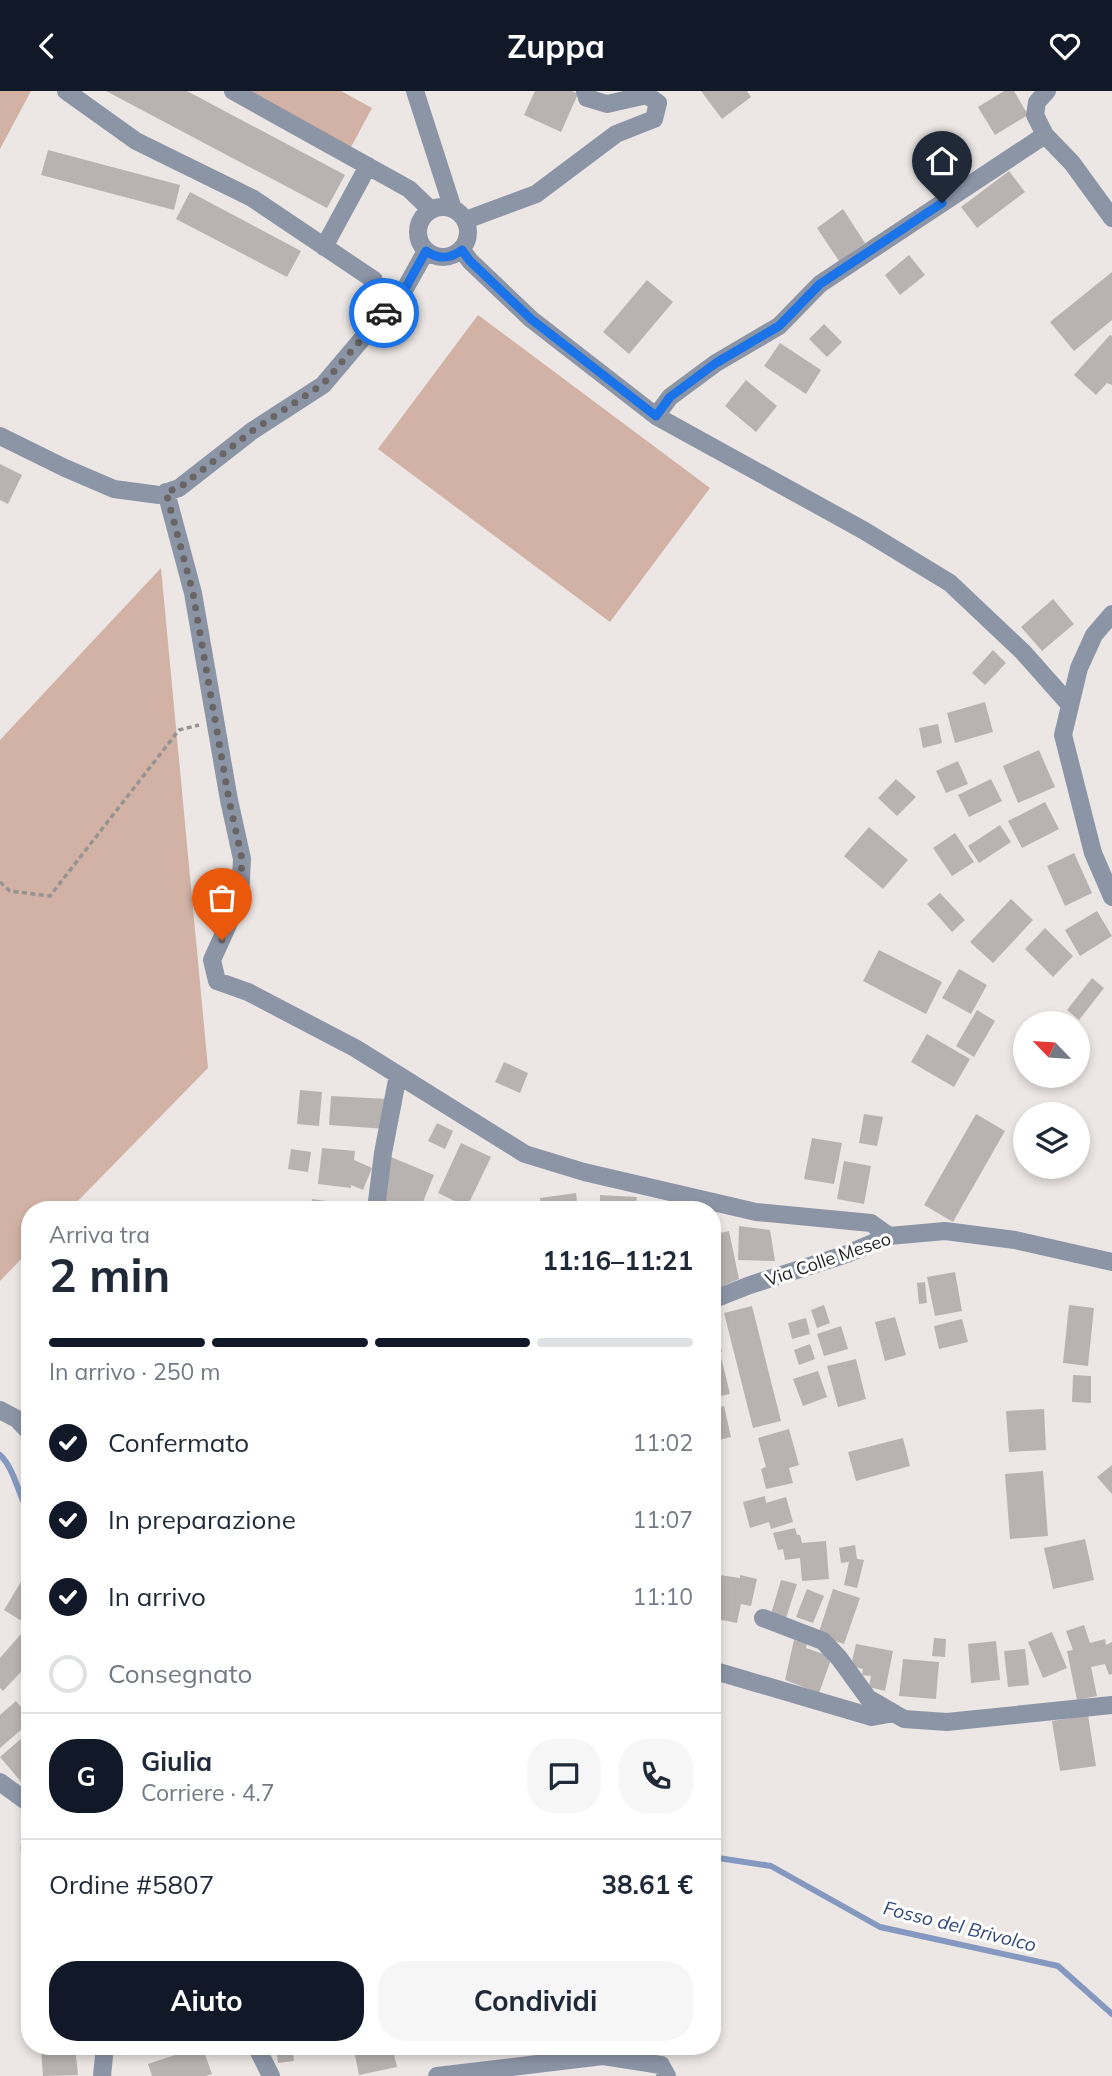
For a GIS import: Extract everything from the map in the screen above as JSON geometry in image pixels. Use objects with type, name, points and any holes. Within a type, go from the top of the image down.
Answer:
[{"type":"street","points":[[66,91],[136,141],[252,198],[374,280]]},
{"type":"street","points":[[233,91],[409,189],[431,210]]},
{"type":"street","points":[[415,91],[459,215],[468,236],[462,250],[443,258],[426,251],[418,237],[420,222],[431,210],[439,208],[459,215],[536,194],[616,134],[654,119],[658,103],[647,96],[607,104],[587,98],[585,91]]},
{"type":"street","points":[[1047,91],[1037,102],[1035,115],[1045,135],[1072,163],[1112,218]]},
{"type":"street","points":[[656,416],[670,397],[716,363],[779,326],[820,284],[1045,135]]},
{"type":"street","points":[[324,247],[368,166]]},
{"type":"street","points":[[462,250],[470,261],[531,319],[656,416],[863,530],[950,583],[1023,652],[1070,705]]},
{"type":"street","points":[[0,436],[65,468],[114,488],[159,495],[179,488],[252,431],[323,384],[406,287],[426,251]]},
{"type":"street","points":[[166,492],[193,593],[242,859],[240,898],[212,960],[217,981],[248,992],[355,1048],[525,1154],[584,1172],[709,1201]]},
{"type":"street","points":[[1112,614],[1094,635],[1079,668],[1063,734],[1093,853],[1112,897]]},
{"type":"street","points":[[377,1201],[398,1075]]},
{"type":"street","points":[[721,1204],[757,1212],[871,1223],[890,1236]]},
{"type":"street","name":"Via Colle Meseo","points":[[721,1296],[847,1254],[890,1236],[945,1231],[1015,1240],[1112,1262]]},
{"type":"street","points":[[0,1410],[21,1423]]},
{"type":"street","points":[[763,1618],[823,1641],[868,1697],[904,1719],[947,1722],[1112,1705]]},
{"type":"street","points":[[721,1673],[872,1717],[894,1713]]},
{"type":"street","points":[[0,1782],[21,1797]]},
{"type":"street","points":[[102,2076],[104,2055]]},
{"type":"street","points":[[260,2055],[271,2076]]},
{"type":"street","points":[[437,2076],[603,2056],[661,2065],[667,2076]]},
{"type":"path","points":[[0,882],[10,891],[50,896],[178,730],[216,722]]},
{"type":"shaded area","points":[[0,91],[31,91],[0,149]]},
{"type":"shaded area","points":[[251,91],[341,91],[372,108],[350,149],[249,95]]},
{"type":"shaded area","points":[[478,315],[710,488],[610,622],[378,449]]},
{"type":"shaded area","points":[[161,568],[208,1068],[78,1201],[21,1201],[21,1259],[0,1281],[0,740]]},
{"type":"building","points":[[106,91],[187,91],[345,175],[327,208]]},
{"type":"building","points":[[535,91],[572,91],[578,94],[561,132],[524,115]]},
{"type":"building","points":[[701,91],[747,91],[751,97],[722,119]]},
{"type":"building","points":[[1004,91],[1014,91],[1028,115],[995,135],[978,107]]},
{"type":"building","points":[[48,150],[180,185],[174,210],[41,175]]},
{"type":"building","points":[[1009,171],[1025,192],[977,228],[961,207]]},
{"type":"building","points":[[190,192],[301,251],[287,277],[176,219]]},
{"type":"building","points":[[843,209],[865,243],[839,261],[817,228]]},
{"type":"building","points":[[909,255],[925,275],[900,295],[885,275]]},
{"type":"building","points":[[1112,272],[1112,320],[1074,351],[1050,322]]},
{"type":"building","points":[[647,280],[673,302],[629,354],[603,332]]},
{"type":"building","points":[[824,324],[842,342],[827,357],[809,339]]},
{"type":"building","points":[[1110,335],[1112,385],[1107,383],[1096,395],[1074,375]]},
{"type":"building","points":[[780,343],[821,370],[806,394],[764,366]]},
{"type":"building","points":[[746,380],[777,406],[756,432],[725,406]]},
{"type":"building","points":[[0,464],[22,475],[8,504],[0,500]]},
{"type":"building","points":[[1053,599],[1074,624],[1042,651],[1021,627]]},
{"type":"building","points":[[993,650],[1006,663],[985,685],[972,673]]},
{"type":"building","points":[[985,702],[993,732],[955,743],[947,713]]},
{"type":"building","points":[[938,724],[942,743],[923,748],[919,728]]},
{"type":"building","points":[[1039,750],[1055,787],[1018,803],[1003,766]]},
{"type":"building","points":[[958,761],[968,784],[946,793],[936,771]]},
{"type":"building","points":[[896,779],[916,797],[897,816],[878,798]]},
{"type":"building","points":[[991,779],[1002,801],[969,817],[958,795]]},
{"type":"building","points":[[1045,802],[1059,829],[1022,848],[1008,821]]},
{"type":"building","points":[[1000,825],[1011,842],[979,863],[968,846]]},
{"type":"building","points":[[869,827],[908,860],[883,889],[844,856]]},
{"type":"building","points":[[955,833],[974,862],[952,876],[933,848]]},
{"type":"building","points":[[1074,853],[1092,893],[1065,906],[1047,866]]},
{"type":"building","points":[[940,893],[965,920],[952,932],[927,904]]},
{"type":"building","points":[[1011,899],[1033,920],[993,963],[970,942]]},
{"type":"building","points":[[1097,911],[1112,936],[1080,956],[1065,930]]},
{"type":"building","points":[[1045,928],[1073,956],[1053,977],[1025,949]]},
{"type":"building","points":[[879,950],[942,982],[926,1014],[863,981]]},
{"type":"building","points":[[959,969],[987,985],[971,1014],[942,998]]},
{"type":"building","points":[[1092,978],[1104,988],[1086,1011],[1067,1010]]},
{"type":"building","points":[[977,1010],[995,1021],[974,1057],[956,1046]]},
{"type":"building","points":[[927,1034],[970,1059],[954,1087],[911,1062]]},
{"type":"building","points":[[504,1062],[528,1073],[520,1093],[495,1082]]},
{"type":"building","points":[[300,1090],[322,1092],[319,1126],[297,1124]]},
{"type":"building","points":[[331,1096],[389,1099],[387,1129],[329,1125]]},
{"type":"building","points":[[864,1114],[883,1117],[877,1146],[859,1143]]},
{"type":"building","points":[[976,1114],[1005,1131],[953,1222],[924,1205]]},
{"type":"building","points":[[437,1123],[453,1131],[445,1149],[428,1141]]},
{"type":"building","points":[[812,1138],[842,1143],[834,1184],[804,1179]]},
{"type":"building","points":[[461,1143],[491,1157],[470,1201],[455,1201],[438,1193]]},
{"type":"building","points":[[322,1148],[355,1151],[354,1160],[372,1168],[363,1190],[351,1185],[351,1188],[318,1184]]},
{"type":"building","points":[[291,1149],[311,1152],[308,1172],[288,1169]]},
{"type":"building","points":[[391,1157],[434,1175],[423,1201],[383,1201]]},
{"type":"building","points":[[844,1161],[871,1166],[864,1204],[837,1199]]},
{"type":"building","points":[[576,1193],[577,1201],[540,1201],[540,1198]]},
{"type":"building","points":[[600,1195],[637,1197],[637,1201],[600,1201]]},
{"type":"building","points":[[739,1226],[770,1230],[775,1261],[738,1260]]},
{"type":"building","points":[[729,1231],[739,1279],[721,1287],[721,1233]]},
{"type":"building","points":[[955,1272],[962,1311],[935,1316],[927,1277]]},
{"type":"building","points":[[925,1282],[927,1303],[919,1304],[917,1283]]},
{"type":"building","points":[[824,1305],[830,1323],[817,1328],[811,1310]]},
{"type":"building","points":[[1069,1305],[1094,1308],[1088,1366],[1063,1363]]},
{"type":"building","points":[[752,1306],[781,1421],[753,1428],[724,1313]]},
{"type":"building","points":[[895,1317],[906,1355],[885,1361],[875,1322]]},
{"type":"building","points":[[806,1318],[810,1334],[792,1339],[788,1323]]},
{"type":"building","points":[[962,1319],[968,1342],[939,1349],[934,1326]]},
{"type":"building","points":[[841,1326],[848,1349],[824,1356],[817,1334]]},
{"type":"building","points":[[810,1344],[815,1359],[799,1365],[794,1350]]},
{"type":"building","points":[[721,1357],[730,1394],[721,1396]]},
{"type":"building","points":[[856,1359],[866,1399],[838,1407],[827,1366]]},
{"type":"building","points":[[818,1371],[827,1397],[803,1406],[793,1379]]},
{"type":"building","points":[[1073,1375],[1091,1376],[1091,1403],[1072,1402]]},
{"type":"building","points":[[724,1406],[731,1437],[721,1440],[721,1407]]},
{"type":"building","points":[[1044,1409],[1046,1450],[1009,1452],[1006,1411]]},
{"type":"building","points":[[789,1429],[799,1465],[789,1468],[793,1483],[766,1489],[761,1469],[766,1467],[758,1438]]},
{"type":"building","points":[[903,1438],[910,1466],[856,1481],[848,1452]]},
{"type":"building","points":[[1112,1465],[1112,1494],[1097,1477]]},
{"type":"building","points":[[1043,1471],[1048,1536],[1010,1539],[1005,1474]]},
{"type":"building","points":[[765,1496],[766,1503],[786,1497],[793,1522],[771,1529],[769,1522],[750,1528],[743,1502]]},
{"type":"building","points":[[795,1528],[802,1543],[826,1541],[829,1579],[802,1581],[800,1558],[785,1560],[783,1549],[778,1550],[773,1533]]},
{"type":"building","points":[[1085,1539],[1094,1580],[1053,1589],[1044,1548]]},
{"type":"building","points":[[855,1545],[857,1559],[864,1560],[857,1588],[844,1585],[849,1562],[841,1563],[839,1548]]},
{"type":"building","points":[[721,1575],[740,1578],[740,1575],[757,1579],[751,1606],[741,1604],[737,1623],[721,1620]]},
{"type":"building","points":[[781,1580],[797,1584],[786,1618],[771,1614]]},
{"type":"building","points":[[21,1582],[21,1620],[4,1610]]},
{"type":"building","points":[[807,1589],[824,1596],[813,1623],[796,1617]]},
{"type":"building","points":[[833,1589],[860,1598],[844,1644],[818,1635]]},
{"type":"building","points":[[1084,1625],[1090,1643],[1105,1639],[1106,1645],[1112,1642],[1112,1674],[1109,1675],[1105,1664],[1091,1667],[1097,1696],[1077,1700],[1067,1651],[1073,1650],[1066,1631]]},
{"type":"building","points":[[1052,1632],[1067,1668],[1043,1678],[1028,1642]]},
{"type":"building","points":[[21,1634],[21,1672],[3,1691],[0,1688],[0,1658]]},
{"type":"building","points":[[934,1638],[946,1639],[945,1657],[932,1656]]},
{"type":"building","points":[[794,1640],[807,1643],[806,1648],[832,1657],[819,1693],[785,1680]]},
{"type":"building","points":[[996,1641],[1000,1680],[971,1683],[968,1644]]},
{"type":"building","points":[[856,1644],[893,1651],[885,1691],[869,1687],[871,1676],[862,1675],[863,1669],[851,1666]]},
{"type":"building","points":[[1025,1649],[1029,1685],[1008,1687],[1004,1651]]},
{"type":"building","points":[[903,1659],[939,1662],[936,1699],[899,1696]]},
{"type":"building","points":[[16,1701],[21,1707],[21,1730],[0,1748],[0,1715]]},
{"type":"building","points":[[1088,1715],[1096,1766],[1060,1771],[1052,1721]]},
{"type":"building","points":[[21,1739],[21,1782],[0,1757]]},
{"type":"building","points":[[41,2055],[76,2055],[78,2075],[43,2076]]},
{"type":"building","points":[[175,2055],[205,2055],[212,2074],[152,2076],[148,2064]]},
{"type":"building","points":[[277,2055],[293,2055],[294,2061],[278,2063]]},
{"type":"building","points":[[355,2055],[394,2055],[397,2067],[359,2075]]},
{"type":"waterway","name":"Fosso del Brivolco","points":[[0,1455],[9,1468],[21,1497]]},
{"type":"waterway","name":"Fosso del Brivolco","points":[[721,1858],[771,1866],[880,1927],[1058,1966],[1112,2014]]},
{"type":"way so far","points":[[222,940],[240,898],[242,859],[193,593],[166,492],[179,488],[252,431],[323,384],[384,313]]},
{"type":"route","points":[[384,313],[406,287],[426,251],[443,258],[462,250],[470,261],[531,319],[656,416],[670,397],[716,363],[779,326],[820,284],[942,203]]}]
